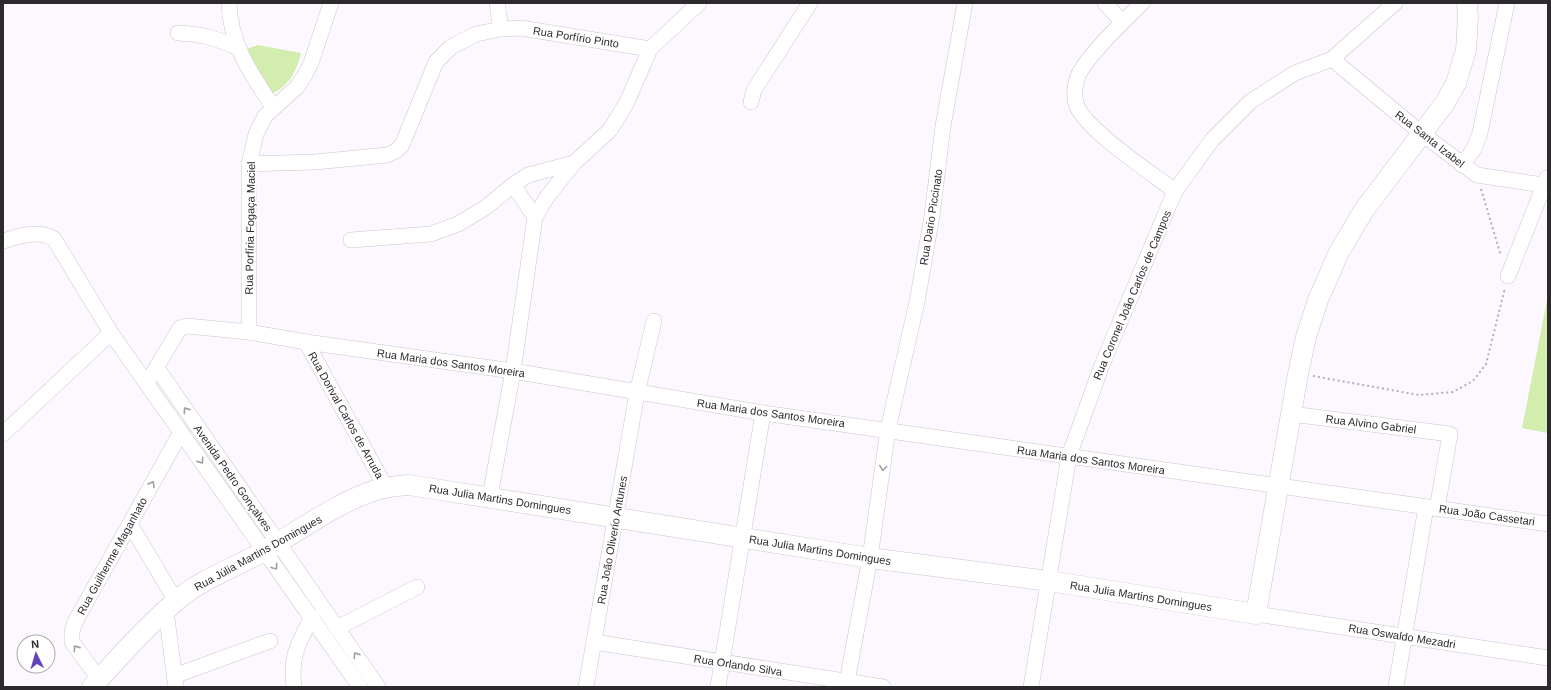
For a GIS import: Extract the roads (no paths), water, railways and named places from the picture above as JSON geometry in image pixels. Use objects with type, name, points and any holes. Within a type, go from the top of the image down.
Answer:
[{"type":"main road","points":[[1256,614],[1298,374],[1306,337],[1318,300],[1339,252],[1364,210],[1445,103],[1456,83],[1466,50],[1468,17],[1467,3]]},
{"type":"main road","name":"Rua Julia Martins Domingues","points":[[386,488],[409,485],[490,496],[870,558],[1049,582],[1256,614]]},
{"type":"main road","name":"Rua Júlia Martins Domingues","points":[[96,683],[127,648],[171,606],[196,586],[220,572],[271,547],[352,500],[373,490],[386,488]]},
{"type":"street","points":[[229,3],[229,20],[238,48],[248,70],[273,107]]},
{"type":"street","name":"Rua Porfíria Fogaça Maciel","points":[[249,332],[250,164],[256,134],[265,116],[273,107],[297,87],[305,75],[311,63],[331,3]]},
{"type":"street","points":[[497,3],[501,29]]},
{"type":"street","points":[[490,496],[513,371],[535,217],[547,197],[574,163],[610,130],[627,102],[650,49],[699,3]]},
{"type":"street","points":[[751,102],[754,90],[810,3]]},
{"type":"street","name":"Rua Dario Piccinato","points":[[846,684],[870,558],[888,429],[917,302],[932,216],[943,126],[965,3]]},
{"type":"street","points":[[1105,3],[1122,22]]},
{"type":"street","points":[[1142,3],[1122,22],[1093,54],[1077,78],[1075,92],[1076,106],[1085,120],[1128,156],[1176,191]]},
{"type":"street","name":"Rua Coronel João Carlos de Campos","points":[[1031,687],[1069,456],[1102,365],[1176,191],[1212,140],[1251,101],[1295,74],[1332,59],[1395,3]]},
{"type":"street","points":[[1462,165],[1474,149],[1480,133],[1507,3]]},
{"type":"street","name":"Rua Porfírio Pinto","points":[[250,164],[314,162],[387,155],[396,151],[402,145],[436,62],[451,47],[476,34],[501,29],[521,28],[650,49]]},
{"type":"street","points":[[178,33],[203,34],[238,48]]},
{"type":"street","name":"Rua Santa Izabel","points":[[1332,59],[1421,133],[1477,175],[1545,181]]},
{"type":"street","points":[[351,240],[431,234],[458,224],[486,208],[513,185],[528,175],[574,163]]},
{"type":"street","points":[[1508,276],[1545,181]]},
{"type":"street","points":[[513,185],[535,217]]},
{"type":"street","name":"Avenida Pedro Gonçalves","points":[[3,241],[39,233],[48,235],[54,239],[111,332],[181,432],[337,628],[378,687]]},
{"type":"street","name":"Rua João Oliverio Antunes","points":[[586,687],[637,393],[654,321]]},
{"type":"street","name":"Rua Maria dos Santos Moreira","points":[[147,382],[157,368],[180,328],[187,326],[249,332],[306,342],[513,371],[763,413],[888,429],[1431,508]]},
{"type":"street","points":[[3,434],[111,332]]},
{"type":"street","name":"Rua Dorival Carlos de Arruda","points":[[306,342],[386,488]]},
{"type":"street","name":"Avenida Pedro Gonçalves","points":[[157,368],[271,547],[312,617],[360,687]]},
{"type":"street","points":[[718,687],[763,413]]},
{"type":"street","name":"Rua Alvino Gabriel","points":[[1291,414],[1450,434],[1431,508]]},
{"type":"street","name":"Rua Guilherme Maganhato","points":[[96,683],[72,642],[72,632],[75,622],[181,432]]},
{"type":"street","points":[[1396,687],[1431,508]]},
{"type":"street","name":"Rua João Cassetari","points":[[1431,508],[1548,524]]},
{"type":"street","points":[[130,524],[171,606],[175,682],[270,641]]},
{"type":"street","points":[[337,628],[417,587]]},
{"type":"street","name":"Rua Oswaldo Mezadri","points":[[1256,614],[1548,658]]},
{"type":"street","points":[[294,687],[292,672],[295,649],[312,617]]},
{"type":"street","name":"Rua Orlando Silva","points":[[594,642],[846,684],[883,687]]}]
